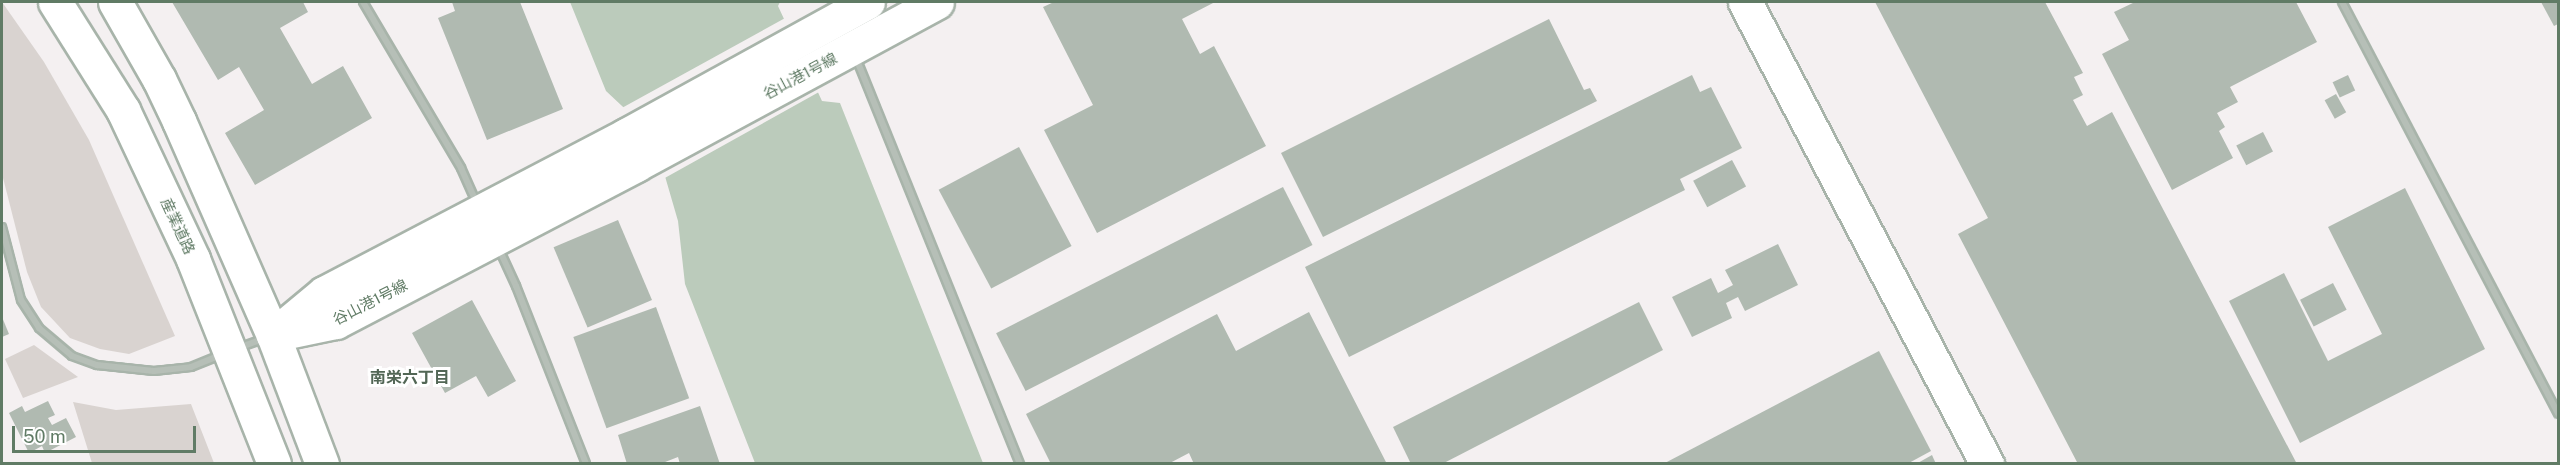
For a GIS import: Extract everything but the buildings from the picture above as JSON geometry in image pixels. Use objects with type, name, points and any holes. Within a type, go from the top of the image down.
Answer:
[{"type":"street","name":"産業道路","points":[[55,2],[123,110],[193,259],[274,464]]},
{"type":"street","points":[[115,2],[159,79],[273,334],[322,464]]},
{"type":"street","points":[[363,2],[461,168],[516,286],[586,464]]},
{"type":"street","name":"谷山港1号線","points":[[273,334],[324,293],[487,225],[631,150],[815,68],[844,28],[868,2]]},
{"type":"street","name":"谷山港1号線","points":[[631,150],[799,40],[937,2]]},
{"type":"street","points":[[1745,2],[1987,464]]},
{"type":"street","points":[[2342,2],[2559,414]]},
{"type":"street","points":[[844,28],[1020,464]]},
{"type":"street","points":[[2,226],[21,300],[39,328],[72,356],[97,365],[154,371],[191,367],[273,334]]},
{"type":"shaded area","points":[[2,2],[44,62],[89,140],[175,336],[129,354],[100,349],[70,338],[41,307],[27,272],[2,174]]},
{"type":"shaded area","points":[[570,2],[780,2],[778,6],[822,101],[840,103],[983,463],[755,463],[685,284],[678,221],[653,135],[606,91]]},
{"type":"shaded area","points":[[34,345],[78,377],[23,398],[5,359]]},
{"type":"shaded area","points":[[73,402],[116,410],[191,404],[214,463],[92,463]]},
{"type":"pier","points":[[787,17],[819,92],[663,179],[650,136],[620,109]]},
{"type":"district","name":"南栄六丁目","points":[[410,378]]}]
